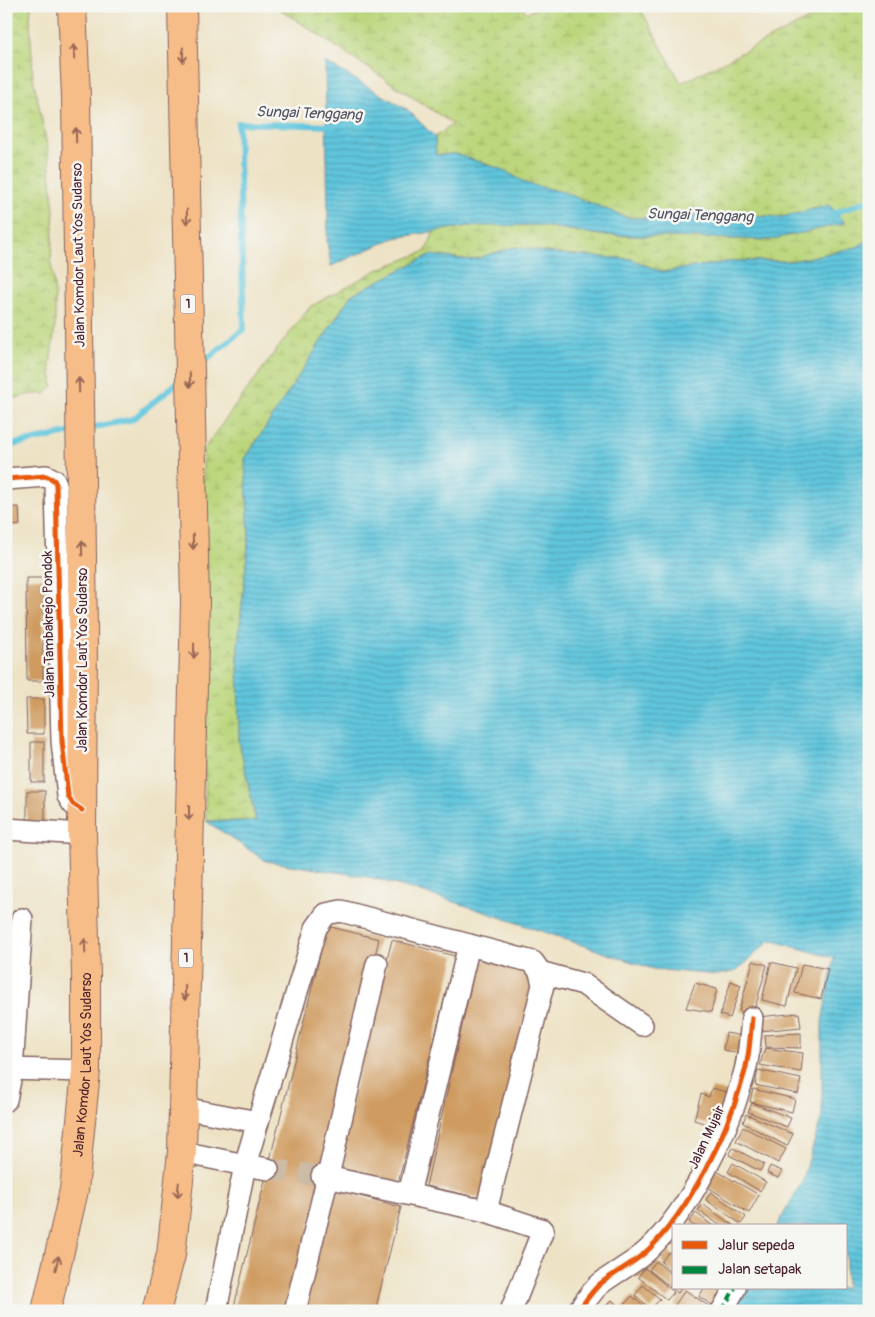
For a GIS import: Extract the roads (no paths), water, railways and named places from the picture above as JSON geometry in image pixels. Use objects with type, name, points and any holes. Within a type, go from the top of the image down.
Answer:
[{"type":"highway","name":"Jalan Komdor Laut Yos Sudarso","points":[[46,1311],[74,1190],[86,1071],[86,975],[82,822],[83,632],[76,98],[72,6]]},
{"type":"highway","name":"1","points":[[156,1311],[171,1255],[182,1152],[195,602],[182,6]]},
{"type":"street","name":"Jalan Tambakrejo Pondok","points":[[6,479],[46,476],[54,480],[56,484],[62,741],[68,796],[82,822]]},
{"type":"street","points":[[6,829],[82,822]]},
{"type":"street","points":[[216,1311],[245,1166],[316,928],[326,914],[341,911],[533,962],[540,972],[543,985],[486,1211]]},
{"type":"street","points":[[6,1100],[22,919]]},
{"type":"street","points":[[409,1194],[470,945]]},
{"type":"street","points":[[295,1311],[325,1176],[377,964]]},
{"type":"street","points":[[540,972],[583,984],[642,1025]]},
{"type":"street","name":"Jalan Mujair","points":[[578,1311],[598,1285],[648,1250],[674,1220],[693,1191],[723,1134],[742,1081],[749,1051],[752,1018]]},
{"type":"street","points":[[9,1070],[86,1071]]},
{"type":"street","points":[[183,1108],[258,1122]]},
{"type":"street","points":[[182,1152],[245,1166],[268,1169]]},
{"type":"street","points":[[325,1176],[486,1211],[543,1230],[511,1311]]},
{"type":"street","points":[[722,1311],[734,1290]]},
{"type":"water","points":[[325,62],[408,110],[435,137],[436,155],[456,154],[503,170],[528,184],[563,192],[628,218],[696,215],[783,217],[829,205],[845,223],[770,240],[601,235],[538,225],[468,226],[394,238],[331,266],[327,241]]},
{"type":"water","points":[[869,240],[869,1311],[732,1311],[743,1290],[848,1290],[848,1224],[778,1224],[802,1182],[822,1116],[822,1022],[834,958],[770,940],[737,971],[717,975],[653,969],[458,903],[374,878],[266,861],[206,821],[256,821],[239,741],[238,645],[249,535],[245,459],[351,295],[430,255],[471,260],[515,247],[558,254],[631,259],[662,272],[733,261],[793,261],[857,247]]},
{"type":"waterway","name":"Sungai Tenggang","points":[[198,366],[244,329],[238,123],[334,126]]},
{"type":"waterway","name":"Sungai Tenggang","points":[[830,215],[869,200]]},
{"type":"waterway","name":"Sungai Tenggang","points":[[86,429],[133,419],[183,378]]},
{"type":"waterway","name":"Sungai Tenggang","points":[[6,446],[73,432]]},
{"type":"tunnel","points":[[268,1169],[322,1176]]}]
